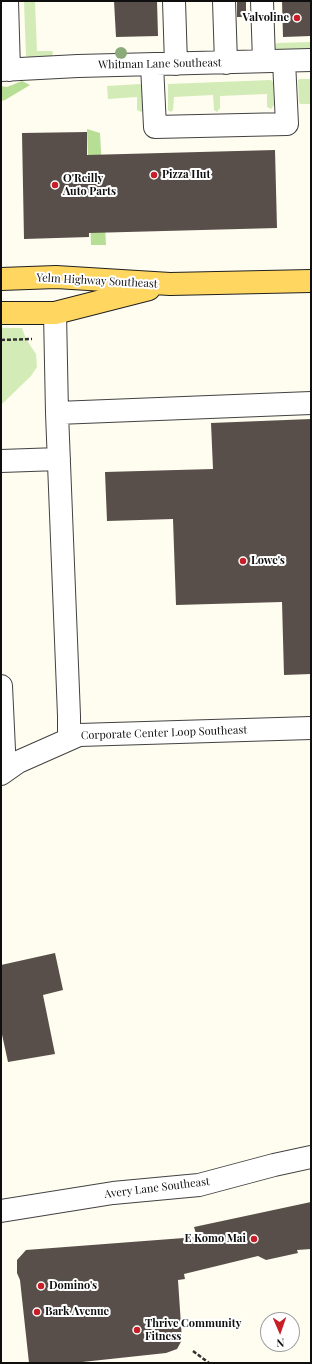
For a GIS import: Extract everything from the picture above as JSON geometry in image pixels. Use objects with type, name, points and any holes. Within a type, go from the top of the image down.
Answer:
[{"type":"main road","name":"Yelm Highway Southeast","points":[[1,279],[56,277],[170,284],[311,281]]},
{"type":"main road","name":"Yelm Highway Southeast","points":[[1,313],[55,313],[170,284]]},
{"type":"street","name":"Whitman Lane Southeast","points":[[7,1],[5,70],[78,66],[311,60]]},
{"type":"street","points":[[174,1],[176,64]]},
{"type":"street","points":[[224,1],[226,63]]},
{"type":"street","points":[[152,65],[155,127],[286,124],[262,1]]},
{"type":"street","points":[[55,313],[57,413],[69,739]]},
{"type":"street","points":[[57,413],[311,403]]},
{"type":"street","points":[[1,461],[59,459]]},
{"type":"street","points":[[1,686],[3,772]]},
{"type":"street","name":"Corporate Center Loop Southeast","points":[[3,772],[18,762],[79,735],[311,728]]},
{"type":"street","name":"Avery Lane Southeast","points":[[1,1211],[113,1193],[199,1185],[274,1165],[311,1157]]},
{"type":"path","points":[[1,340],[32,339]]},
{"type":"path","points":[[194,1352],[209,1363]]},
{"type":"green space","points":[[24,1],[35,1],[37,51],[52,51],[52,57],[32,58],[26,56]]},
{"type":"green space","points":[[311,42],[311,50],[277,51],[275,46],[277,43]]},
{"type":"green space","points":[[311,79],[311,104],[300,104],[299,102],[298,80]]},
{"type":"green space","points":[[271,80],[273,82],[274,105],[271,109],[267,107],[267,94],[220,96],[220,108],[217,112],[214,110],[213,95],[174,97],[173,110],[171,112],[168,110],[168,84]]},
{"type":"green space","points":[[22,81],[30,85],[1,101],[1,86],[7,87]]},
{"type":"green space","points":[[140,84],[143,86],[144,110],[141,112],[137,110],[137,97],[108,99],[107,86]]},
{"type":"green space","points":[[87,129],[100,133],[106,245],[91,245]]},
{"type":"green space","points":[[1,328],[22,328],[26,339],[36,354],[37,367],[31,376],[1,405]]},
{"type":"building","points":[[114,1],[157,1],[158,36],[116,37]]},
{"type":"building","points":[[237,1],[246,1],[246,17],[237,17]]},
{"type":"building","name":"Valvoline","points":[[282,1],[311,1],[311,36],[283,37]]},
{"type":"building","points":[[87,132],[87,155],[275,150],[277,228],[89,233],[89,237],[24,239],[22,133]]},
{"type":"building","name":"Lowe's","points":[[311,419],[311,674],[284,675],[282,602],[176,605],[173,519],[107,521],[105,472],[213,469],[211,423]]},
{"type":"building","points":[[55,953],[63,990],[43,995],[55,1054],[8,1062],[1,1030],[1,965]]},
{"type":"building","points":[[311,1202],[311,1249],[297,1250],[298,1253],[266,1260],[258,1256],[184,1274],[185,1279],[178,1280],[182,1340],[177,1349],[166,1353],[73,1363],[29,1363],[20,1280],[17,1273],[17,1260],[26,1250],[197,1237],[194,1227]]},
{"type":"place","name":"Valvoline","points":[[297,18]]},
{"type":"place","name":"Pizza Hut","points":[[154,175]]},
{"type":"place","name":"O'Reilly Auto Parts","points":[[55,185]]},
{"type":"place","name":"Lowe's","points":[[243,561]]},
{"type":"place","name":"E Komo Mai","points":[[254,1239]]},
{"type":"place","name":"Domino's","points":[[41,1286]]},
{"type":"place","name":"Bark Avenue","points":[[37,1312]]},
{"type":"place","name":"Thrive Community Fitness","points":[[137,1330]]}]
